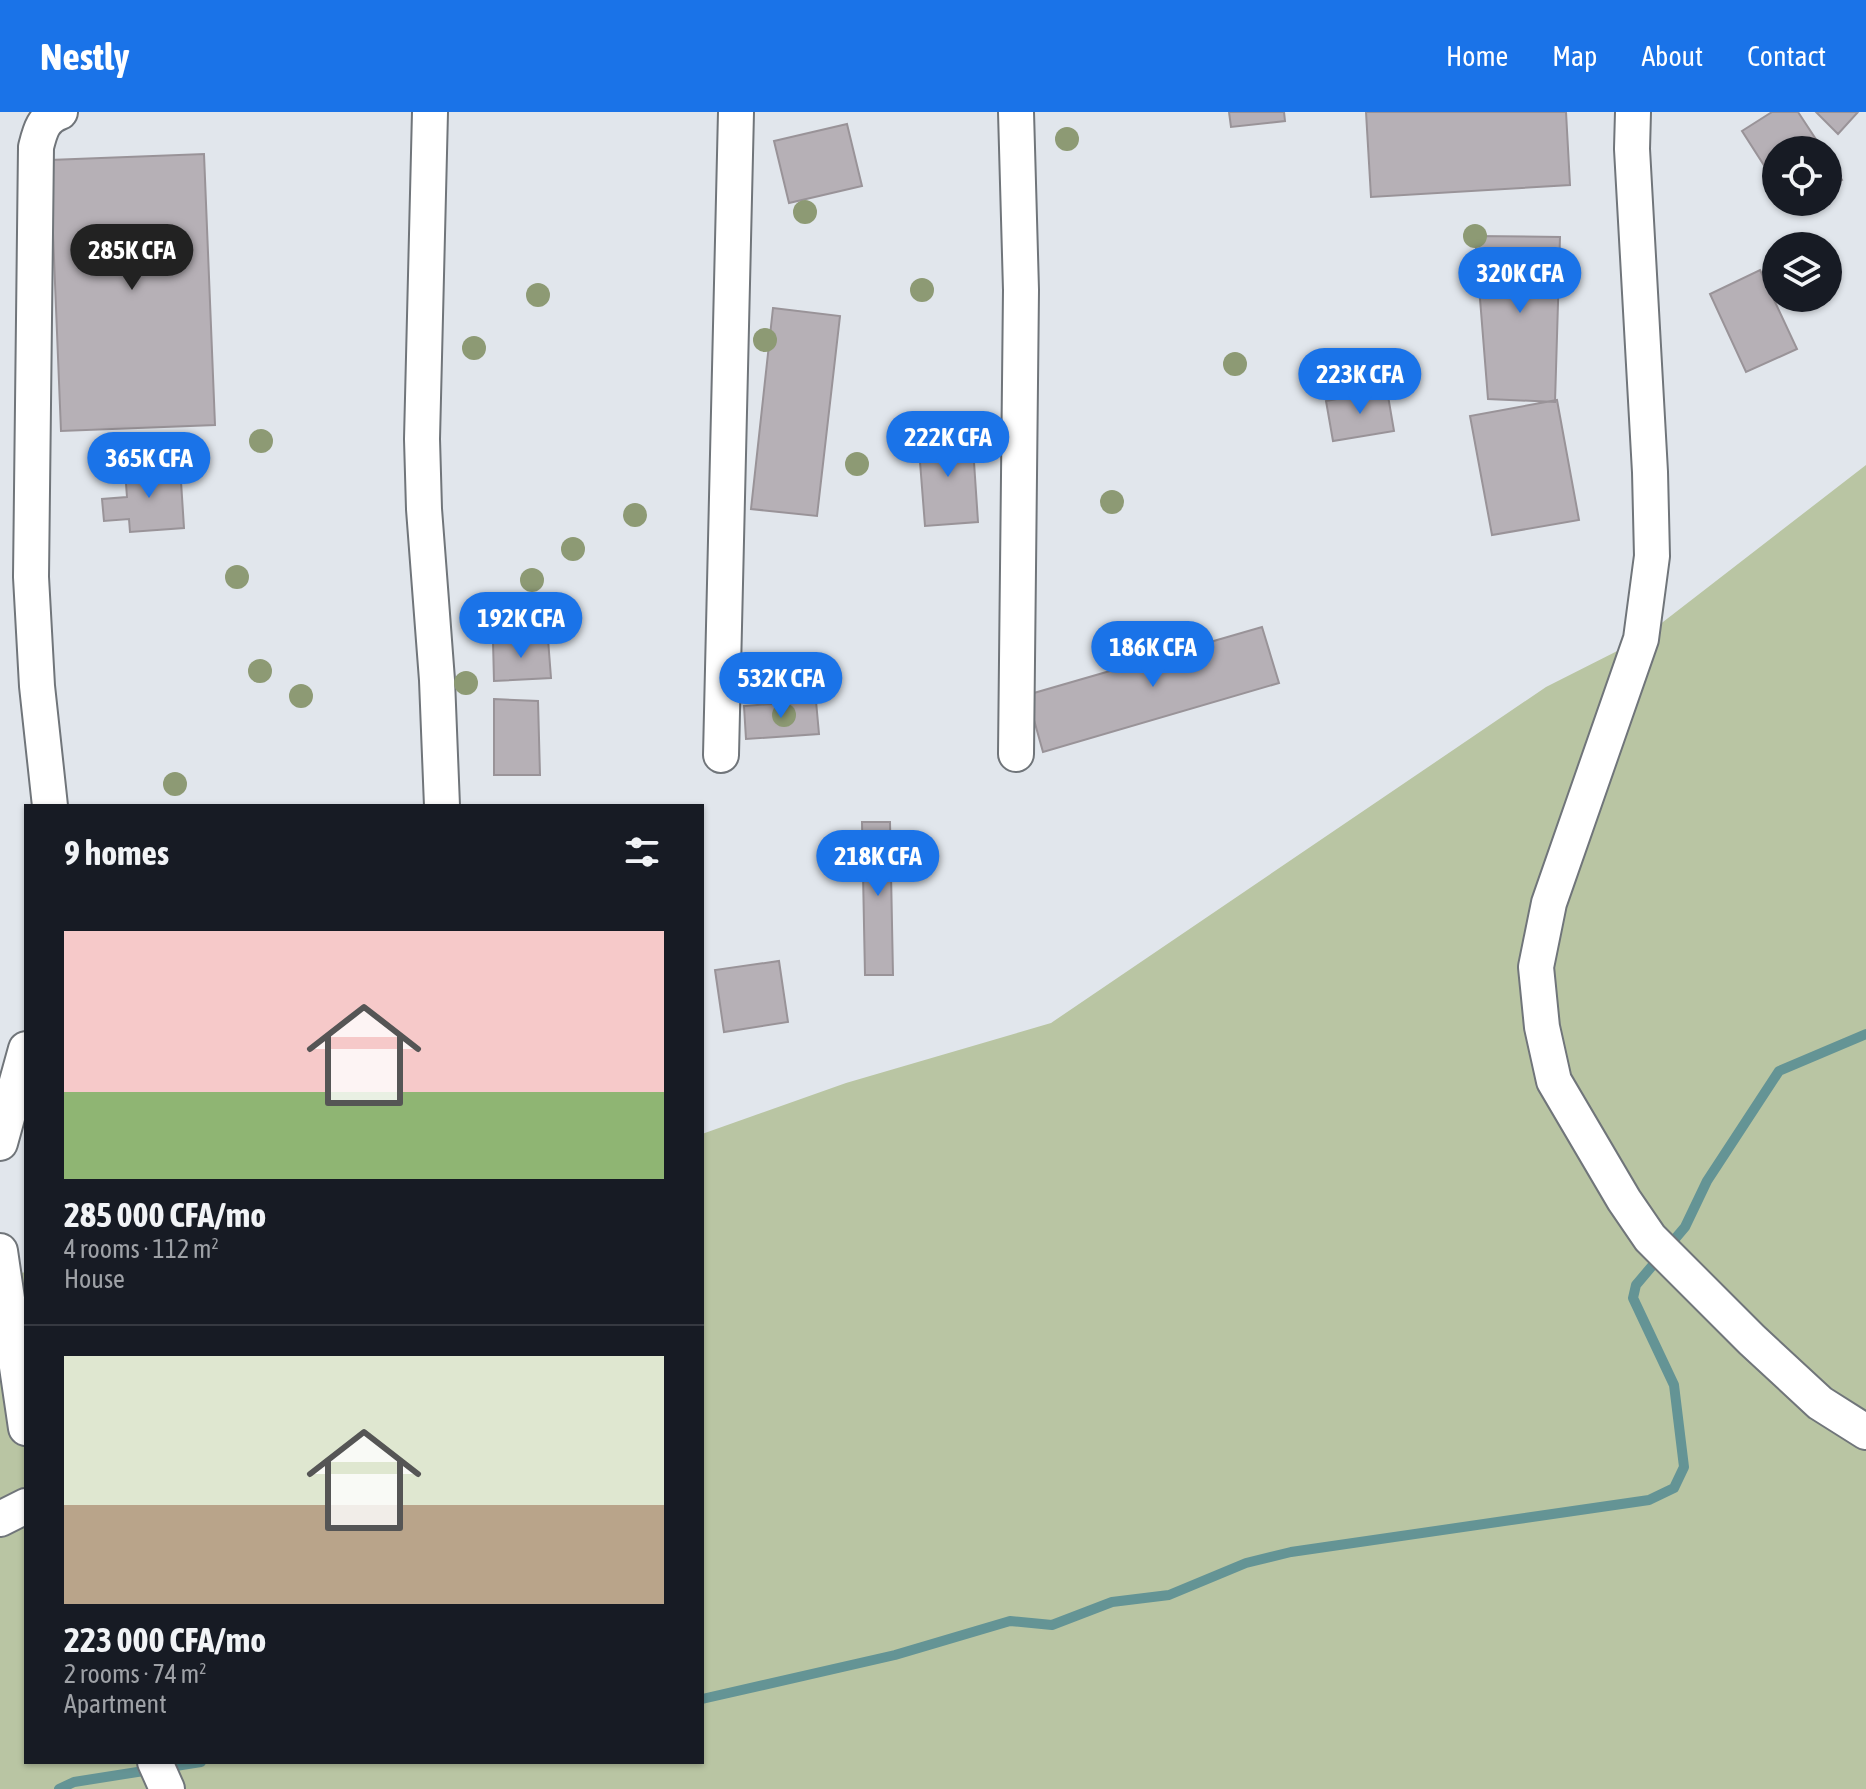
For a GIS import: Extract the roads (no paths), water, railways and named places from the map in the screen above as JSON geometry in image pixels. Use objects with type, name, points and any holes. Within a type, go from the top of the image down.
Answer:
[{"type":"street","points":[[50,804],[37,686],[31,577],[31,456],[36,147],[40,129],[50,115],[60,112]]},
{"type":"street","points":[[430,112],[422,439],[442,804]]},
{"type":"street","points":[[721,755],[736,112]]},
{"type":"street","points":[[1016,112],[1021,290],[1016,754]]},
{"type":"street","points":[[1633,112],[1632,149],[1652,556],[1641,639],[1549,903],[1536,967],[1542,1027],[1554,1081],[1650,1238],[1820,1403],[1866,1432]]},
{"type":"street","points":[[0,1143],[24,1056]]},
{"type":"street","points":[[0,1251],[24,1414]]},
{"type":"street","points":[[0,1519],[24,1507]]},
{"type":"street","points":[[156,1764],[167,1789]]},
{"type":"waterway","points":[[704,1699],[895,1655],[1010,1621],[1052,1625],[1112,1602],[1169,1595],[1246,1563],[1291,1552],[1649,1500],[1674,1488],[1684,1467],[1674,1385],[1633,1298],[1636,1285],[1685,1227],[1707,1181],[1779,1071],[1866,1034]]},
{"type":"waterway","points":[[59,1789],[74,1782],[188,1764]]}]
